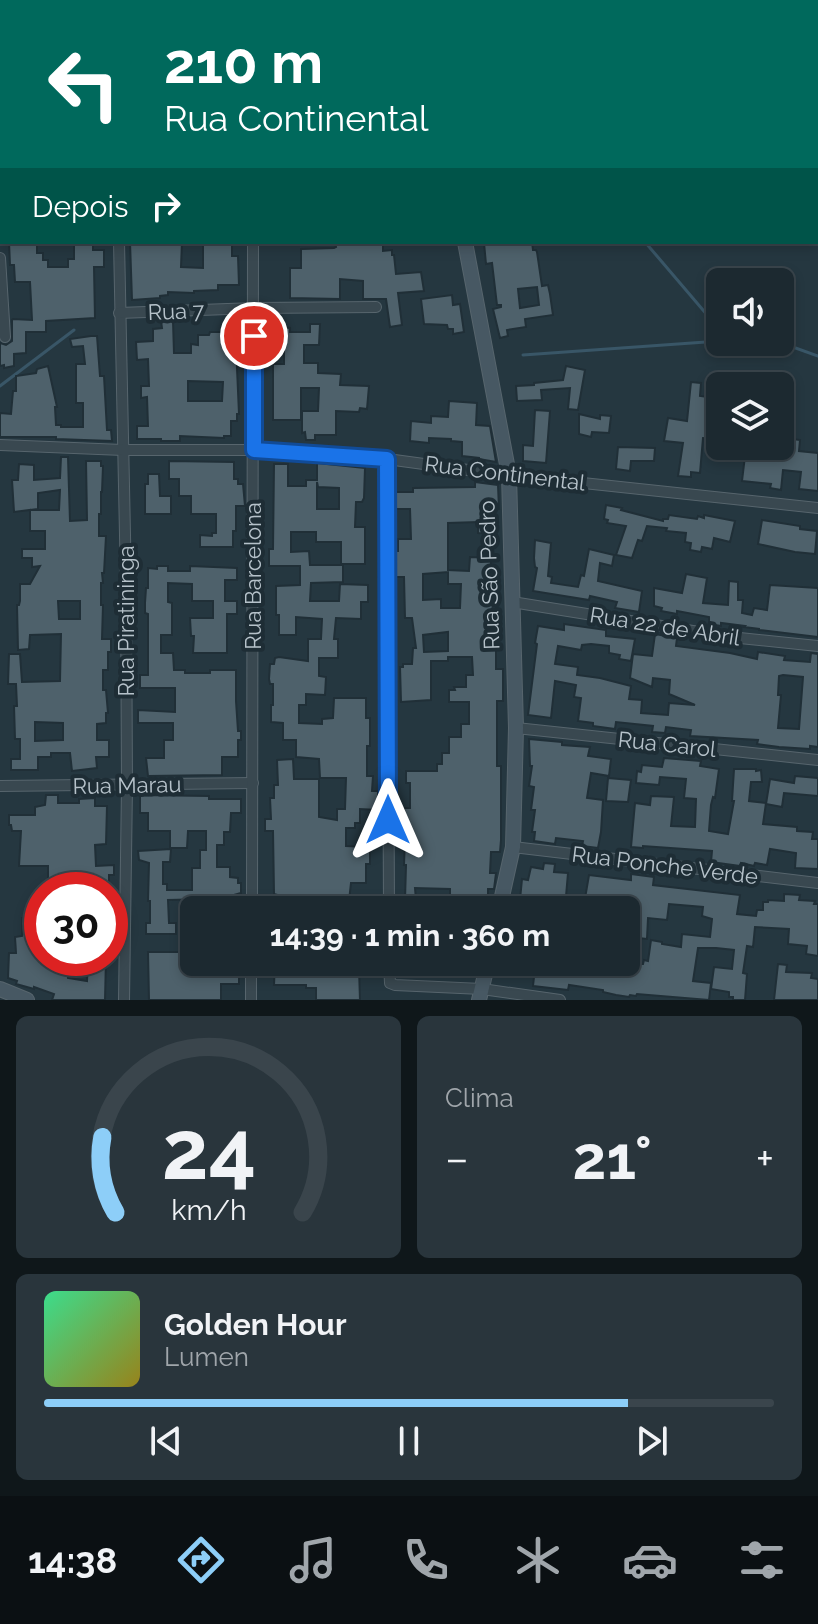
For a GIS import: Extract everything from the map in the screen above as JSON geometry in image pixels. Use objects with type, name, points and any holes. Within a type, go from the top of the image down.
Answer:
[{"type":"street","name":"Rua Piratininga","points":[[119,244],[126,600],[124,1000]]},
{"type":"street","name":"Rua Barcelona","points":[[252,896],[253,244]]},
{"type":"street","name":"Rua São Pedro","points":[[465,244],[509,475],[516,728],[513,847],[502,896]]},
{"type":"street","points":[[0,258],[5,337]]},
{"type":"street","name":"Rua 7","points":[[119,313],[376,307]]},
{"type":"street","name":"Rua Continental","points":[[0,445],[123,450],[254,450],[387,459],[818,508]]},
{"type":"street","points":[[387,459],[389,896]]},
{"type":"street","name":"Rua 22 de Abril","points":[[512,602],[730,637],[818,646]]},
{"type":"street","name":"Rua Carol","points":[[516,728],[818,760]]},
{"type":"street","name":"Rua Marau","points":[[0,786],[253,783]]},
{"type":"street","name":"Rua Ponche Verde","points":[[513,847],[818,883]]},
{"type":"street","points":[[251,976],[251,1000]]},
{"type":"street","points":[[390,976],[390,983],[480,995],[560,1000]]},
{"type":"street","points":[[0,989],[27,1000]]},
{"type":"building","points":[[9,244],[37,244],[37,253],[43,253],[48,267],[68,267],[68,259],[74,259],[74,244],[93,244],[93,250],[104,250],[104,267],[94,267],[95,318],[46,321],[46,332],[26,332],[26,353],[14,354],[14,366],[4,368],[4,365],[0,366],[0,343],[6,345],[12,341],[12,320],[32,320],[30,282],[15,282],[14,265],[10,265]]},
{"type":"building","points":[[130,244],[182,244],[181,267],[203,268],[203,244],[232,244],[232,256],[238,256],[239,285],[218,285],[218,290],[194,293],[168,292],[160,298],[132,300]]},
{"type":"building","points":[[335,244],[383,244],[383,251],[392,250],[396,274],[421,272],[424,291],[398,293],[402,325],[390,327],[386,299],[363,299],[363,281],[340,279],[340,299],[290,298],[290,268],[301,268],[301,249],[336,247]]},
{"type":"building","points":[[484,244],[532,244],[533,250],[537,252],[542,286],[548,285],[553,315],[525,319],[526,327],[507,330],[508,336],[500,338],[493,309],[501,305],[497,305],[492,263],[486,264]],"holes":[[[537,287],[539,305],[520,308],[518,289]]]},
{"type":"building","points":[[452,295],[453,305],[460,304],[464,332],[453,334],[453,329],[448,329],[447,325],[424,324],[421,299]]},
{"type":"building","points":[[161,321],[173,321],[174,353],[191,353],[191,344],[198,345],[198,335],[209,335],[210,332],[227,332],[227,345],[236,345],[239,414],[237,421],[231,421],[231,436],[180,436],[180,441],[137,439],[137,426],[148,426],[147,397],[141,398],[141,386],[149,386],[148,359],[137,360],[136,342],[153,341],[153,329],[162,328]],"holes":[[[188,381],[223,382],[222,401],[188,401]]]},
{"type":"building","points":[[267,324],[282,324],[282,327],[290,328],[290,332],[310,332],[310,324],[320,324],[319,345],[304,345],[304,363],[318,363],[318,373],[341,374],[340,385],[369,386],[367,409],[360,408],[359,412],[336,411],[336,435],[315,435],[315,440],[306,440],[305,432],[302,433],[302,411],[318,411],[319,388],[301,388],[301,420],[273,420],[273,364],[284,364],[284,339],[267,339]]},
{"type":"building","points":[[97,336],[100,376],[104,376],[107,430],[111,430],[112,441],[0,437],[0,413],[11,414],[16,376],[36,373],[37,369],[48,366],[57,407],[56,425],[83,427],[83,403],[76,403],[76,364],[85,364],[83,346],[72,347],[70,339]]},
{"type":"building","points":[[566,366],[585,370],[578,410],[568,409],[570,388],[541,390],[542,400],[517,401],[516,386],[563,380]]},
{"type":"building","points":[[691,382],[701,383],[700,396],[706,397],[706,438],[703,438],[700,473],[691,472],[691,477],[678,476],[683,443],[664,441],[668,418],[687,421]]},
{"type":"building","points":[[449,401],[477,403],[476,425],[490,426],[496,462],[462,456],[462,442],[451,439],[429,438],[429,443],[410,441],[411,421],[431,423],[431,416],[448,417]]},
{"type":"building","points":[[535,410],[550,411],[546,463],[523,461],[523,445],[533,446]]},
{"type":"building","points":[[579,414],[600,419],[600,415],[611,416],[609,433],[592,432],[591,437],[579,434]]},
{"type":"building","points":[[794,439],[800,440],[799,451],[818,453],[818,491],[799,489],[801,472],[783,470],[781,490],[770,488],[771,484],[742,481],[745,460],[794,460]]},
{"type":"building","points":[[618,447],[655,448],[654,461],[631,461],[630,471],[616,469]]},
{"type":"building","points":[[61,457],[68,457],[70,521],[87,520],[86,461],[101,461],[103,466],[99,514],[99,536],[106,536],[101,583],[102,639],[111,639],[111,652],[108,652],[108,670],[103,670],[108,713],[106,723],[97,724],[97,740],[109,740],[109,757],[96,757],[97,768],[72,771],[70,753],[51,753],[51,757],[38,757],[38,770],[11,770],[11,759],[20,759],[20,739],[15,739],[16,684],[8,684],[9,654],[20,654],[22,682],[60,681],[61,634],[30,635],[29,649],[18,650],[20,584],[30,584],[40,566],[32,567],[32,558],[22,558],[22,549],[45,549],[45,531],[30,531],[30,510],[14,512],[12,480],[18,480],[19,464],[34,465],[34,480],[60,478]],"holes":[[[60,490],[59,510],[30,510],[38,509],[38,493]],[[58,601],[80,601],[80,619],[59,619]],[[35,722],[63,723],[63,740],[35,741]]]},
{"type":"building","points":[[169,461],[234,462],[234,479],[238,479],[238,484],[243,484],[245,506],[236,506],[233,547],[200,547],[200,535],[212,536],[216,533],[216,514],[191,514],[191,496],[179,496],[179,479],[169,479]]},
{"type":"building","points":[[317,463],[365,468],[364,498],[362,502],[356,502],[355,527],[365,527],[365,564],[341,564],[341,542],[316,542],[316,532],[291,532],[291,552],[309,551],[310,565],[343,565],[343,582],[311,583],[310,601],[339,601],[340,584],[368,585],[368,602],[361,602],[361,619],[336,618],[334,639],[338,639],[338,658],[319,658],[319,676],[326,677],[325,695],[306,694],[306,705],[299,705],[299,723],[322,724],[322,719],[333,718],[334,698],[366,698],[366,718],[370,718],[367,776],[373,776],[372,791],[378,791],[378,810],[360,809],[360,823],[355,823],[355,828],[346,828],[346,846],[370,847],[366,883],[351,883],[350,896],[274,894],[273,831],[265,831],[265,819],[271,819],[270,798],[274,798],[274,785],[278,785],[277,760],[293,759],[294,779],[319,779],[319,817],[337,820],[337,809],[345,809],[346,778],[320,778],[319,759],[296,757],[296,740],[283,740],[283,723],[271,722],[273,684],[269,679],[270,664],[274,664],[275,658],[279,657],[308,661],[308,639],[321,639],[322,619],[296,617],[296,635],[279,635],[276,586],[300,585],[300,566],[269,566],[269,549],[273,549],[274,464],[288,464],[288,486],[306,486],[306,480],[317,480]],"holes":[[[317,482],[318,487],[339,488],[339,509],[317,509]]]},
{"type":"building","points":[[148,474],[159,474],[160,496],[171,496],[171,514],[145,514]]},
{"type":"building","points":[[475,482],[498,485],[499,509],[495,509],[494,534],[478,533],[478,522],[448,523],[448,570],[469,571],[470,557],[491,558],[492,633],[496,633],[496,669],[503,669],[503,701],[497,701],[501,840],[500,852],[491,852],[490,873],[496,873],[494,889],[488,889],[488,896],[450,896],[450,889],[415,888],[416,896],[405,896],[405,838],[402,838],[402,826],[405,826],[404,808],[410,808],[410,783],[406,783],[406,771],[437,771],[437,764],[442,764],[442,753],[449,753],[449,737],[461,737],[461,724],[469,724],[469,702],[449,702],[449,690],[466,687],[466,675],[473,675],[472,657],[431,661],[431,700],[401,702],[400,667],[412,664],[413,648],[416,648],[412,618],[405,618],[404,577],[396,577],[398,539],[411,539],[410,509],[395,509],[395,492],[413,492],[413,488],[475,487]],"holes":[[[448,572],[448,584],[461,584],[460,608],[441,608],[441,599],[423,600],[423,574]],[[448,632],[448,651],[424,652],[423,635]]]},
{"type":"building","points":[[606,505],[663,521],[669,515],[697,519],[698,516],[704,518],[704,515],[735,521],[730,542],[714,538],[712,549],[702,547],[701,552],[690,550],[691,543],[685,542],[686,533],[647,526],[632,558],[616,555],[626,526],[607,523],[608,520],[604,519]]},
{"type":"building","points":[[762,520],[817,531],[815,554],[758,544]]},
{"type":"building","points":[[535,540],[551,543],[548,576],[552,577],[551,583],[578,587],[581,575],[584,576],[589,549],[614,555],[612,566],[600,563],[598,581],[642,591],[639,612],[615,608],[617,602],[590,596],[589,600],[533,591],[537,568]]},
{"type":"building","points":[[157,566],[168,566],[168,571],[190,571],[190,566],[237,568],[237,580],[225,580],[225,601],[237,601],[237,614],[227,614],[227,653],[193,653],[194,636],[191,636],[190,618],[213,618],[213,601],[192,601],[192,584],[168,583],[168,602],[172,603],[172,635],[161,635],[161,653],[173,653],[174,670],[210,673],[210,670],[236,670],[241,740],[238,740],[238,757],[222,757],[222,775],[148,776],[146,758],[164,758],[164,740],[173,740],[173,723],[138,723],[138,710],[175,712],[175,688],[140,688],[140,675],[148,675],[148,614],[145,613],[145,603],[148,568],[157,569]]},
{"type":"building","points":[[686,574],[707,578],[703,603],[728,605],[729,581],[738,582],[738,600],[743,600],[742,613],[752,615],[754,608],[767,610],[770,585],[818,588],[818,637],[721,623],[721,626],[709,624],[709,617],[661,611],[662,608],[654,606],[654,588],[682,593]]},
{"type":"building","points":[[564,624],[606,630],[606,636],[635,639],[631,661],[609,653],[609,646],[591,644],[582,645],[581,650],[558,646],[555,664],[578,667],[577,675],[631,686],[629,699],[642,700],[641,713],[668,715],[669,703],[695,705],[669,694],[670,680],[653,678],[652,687],[630,678],[633,654],[652,656],[655,634],[677,638],[676,646],[757,659],[758,652],[785,656],[784,660],[810,662],[811,653],[818,654],[818,747],[779,747],[757,744],[758,740],[690,736],[691,730],[666,727],[665,733],[652,732],[653,726],[616,722],[615,729],[593,726],[593,723],[578,721],[581,698],[574,697],[576,685],[555,681],[551,718],[528,715],[538,626],[564,630]],"holes":[[[779,676],[803,677],[799,729],[778,728]]]},
{"type":"building","points":[[529,739],[590,747],[588,756],[611,759],[609,776],[591,773],[587,798],[603,800],[598,848],[582,846],[583,841],[556,838],[555,844],[534,841],[535,810],[531,810],[534,787],[529,786],[532,766]]},
{"type":"building","points":[[664,758],[701,761],[700,766],[719,769],[709,831],[728,834],[734,801],[734,769],[761,770],[762,782],[751,782],[749,801],[766,803],[763,824],[797,827],[797,831],[813,832],[812,839],[818,839],[818,869],[795,868],[796,853],[770,849],[767,865],[741,863],[740,866],[711,862],[712,851],[631,847],[635,803],[650,805],[651,796],[674,797],[671,826],[695,827],[696,799],[684,798],[686,779],[660,777],[659,785],[636,783],[637,771],[641,772],[642,765],[662,767]]},
{"type":"building","points":[[795,776],[818,778],[818,796],[784,793],[782,807],[766,804],[770,779],[794,783]]},
{"type":"building","points":[[608,778],[631,780],[628,802],[606,801]]},
{"type":"building","points":[[46,795],[58,795],[58,803],[79,803],[79,799],[95,798],[95,806],[107,806],[106,844],[95,845],[96,866],[114,865],[114,872],[48,872],[48,866],[19,866],[21,831],[12,831],[9,815],[35,815],[35,807],[45,805]]},
{"type":"building","points":[[140,795],[241,799],[241,813],[231,813],[230,832],[224,832],[224,845],[217,845],[217,867],[230,867],[230,877],[238,878],[238,883],[241,883],[241,893],[230,896],[180,896],[180,900],[168,900],[169,923],[176,923],[176,934],[146,934],[146,923],[150,923],[149,863],[139,860],[138,851],[171,849],[170,862],[163,862],[163,884],[167,884],[167,890],[192,890],[192,868],[200,868],[200,850],[206,850],[206,831],[188,831],[187,848],[170,848],[170,831],[148,831],[148,813],[140,813]]},
{"type":"building","points":[[544,863],[555,864],[554,872],[568,873],[566,896],[520,896],[522,879],[528,880],[531,867],[543,869]]},
{"type":"building","points":[[631,874],[654,877],[653,885],[740,895],[737,914],[756,916],[757,910],[763,910],[763,902],[784,901],[784,894],[800,895],[799,900],[815,901],[814,904],[818,904],[818,956],[806,954],[807,946],[788,944],[789,929],[755,927],[753,947],[747,946],[743,973],[747,974],[745,1000],[733,1000],[729,992],[711,989],[714,967],[732,969],[734,950],[716,948],[698,948],[693,981],[711,983],[709,1000],[637,994],[629,997],[569,985],[568,990],[533,986],[534,977],[518,976],[640,976],[640,964],[648,961],[651,940],[681,947],[682,934],[710,937],[712,919],[702,916],[703,907],[669,904],[667,920],[648,918],[647,939],[640,938],[640,896],[585,896],[589,875],[631,880]]},
{"type":"building","points":[[24,918],[24,976],[68,976],[87,981],[87,976],[106,976],[105,1000],[52,1000],[54,994],[16,984],[17,981],[8,978],[9,953],[16,953],[15,937],[22,936]]},
{"type":"building","points":[[179,928],[180,976],[239,976],[239,984],[221,984],[221,1000],[149,1000],[148,952],[179,952]]},
{"type":"building","points":[[778,964],[787,965],[786,972],[812,973],[811,978],[818,979],[818,1000],[774,1000]]},
{"type":"building","points":[[274,976],[359,976],[360,1000],[316,1000],[316,988],[274,985]]},
{"type":"waterway","points":[[647,244],[706,314]]},
{"type":"waterway","points":[[0,386],[74,330]]},
{"type":"waterway","points":[[523,355],[706,342]]},
{"type":"waterway","points":[[794,347],[818,356]]},
{"type":"route","points":[[254,336],[254,450],[387,459],[388,820]]}]
